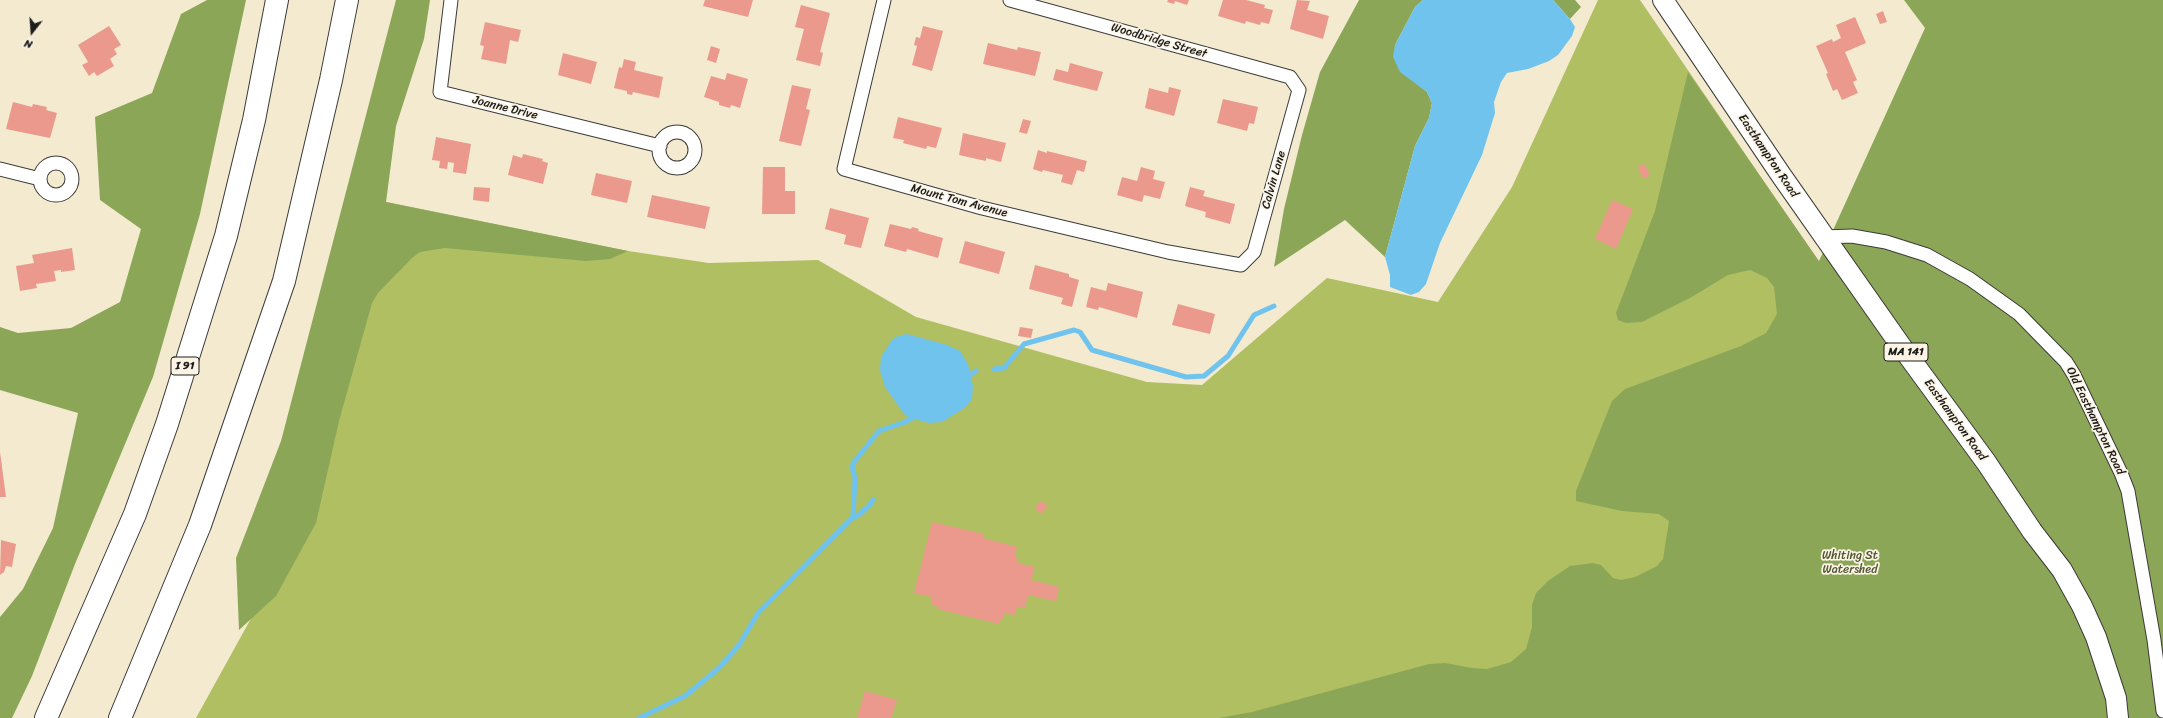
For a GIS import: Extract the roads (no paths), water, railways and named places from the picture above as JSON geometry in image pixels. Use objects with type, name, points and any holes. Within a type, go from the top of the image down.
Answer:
[{"type":"highway","name":"I 91","points":[[46,718],[135,514],[167,424],[226,236],[254,120],[277,0]]},
{"type":"highway","points":[[120,718],[200,525],[284,281],[331,80],[346,0]]},
{"type":"main road","name":"Easthampton Road","points":[[1663,0],[1824,237],[1901,346],[1986,462],[2032,531],[2062,570],[2082,606],[2096,637],[2116,698],[2118,718]]},
{"type":"street","name":"Joanne Drive","points":[[450,0],[440,92],[660,146]]},
{"type":"street","name":"Mount Tom Avenue","points":[[884,0],[844,169],[982,208],[1168,252],[1241,265],[1243,263]]},
{"type":"street","name":"Woodbridge Street","points":[[1010,0],[1290,77],[1299,90],[1298,93]]},
{"type":"street","name":"Calvin Lane","points":[[1243,263],[1254,252],[1298,93]]},
{"type":"street","points":[[0,169],[40,179]]},
{"type":"street","name":"Old Easthampton Road","points":[[1824,237],[1852,236],[1886,242],[1928,255],[1970,279],[2019,314],[2066,362],[2074,374],[2122,473],[2128,491],[2154,640],[2163,711]]},
{"type":"water","points":[[1423,0],[1553,0],[1575,27],[1572,36],[1558,55],[1549,61],[1528,69],[1507,73],[1501,82],[1494,102],[1495,113],[1482,155],[1440,243],[1426,284],[1419,292],[1411,295],[1390,287],[1390,275],[1385,257],[1415,146],[1429,118],[1432,103],[1427,92],[1400,72],[1393,57],[1395,45],[1415,7]]},
{"type":"water","points":[[907,334],[947,345],[960,351],[968,364],[973,386],[972,399],[966,407],[942,422],[929,423],[910,418],[904,414],[885,387],[880,370],[881,357],[892,340],[898,336]]},
{"type":"waterway","points":[[994,369],[1004,368],[1024,344],[1074,330],[1080,332],[1092,350],[1186,377],[1204,376],[1228,356],[1254,315],[1274,306]]},
{"type":"waterway","points":[[965,378],[976,371]]},
{"type":"waterway","points":[[639,718],[685,696],[719,668],[739,645],[758,613],[853,517],[855,478],[852,467],[854,462],[879,431],[905,422],[918,415]]},
{"type":"waterway","points":[[853,517],[857,516],[869,506],[873,500]]},
{"type":"park label","name":"Whiting St Watershed","points":[[1850,563]]}]
